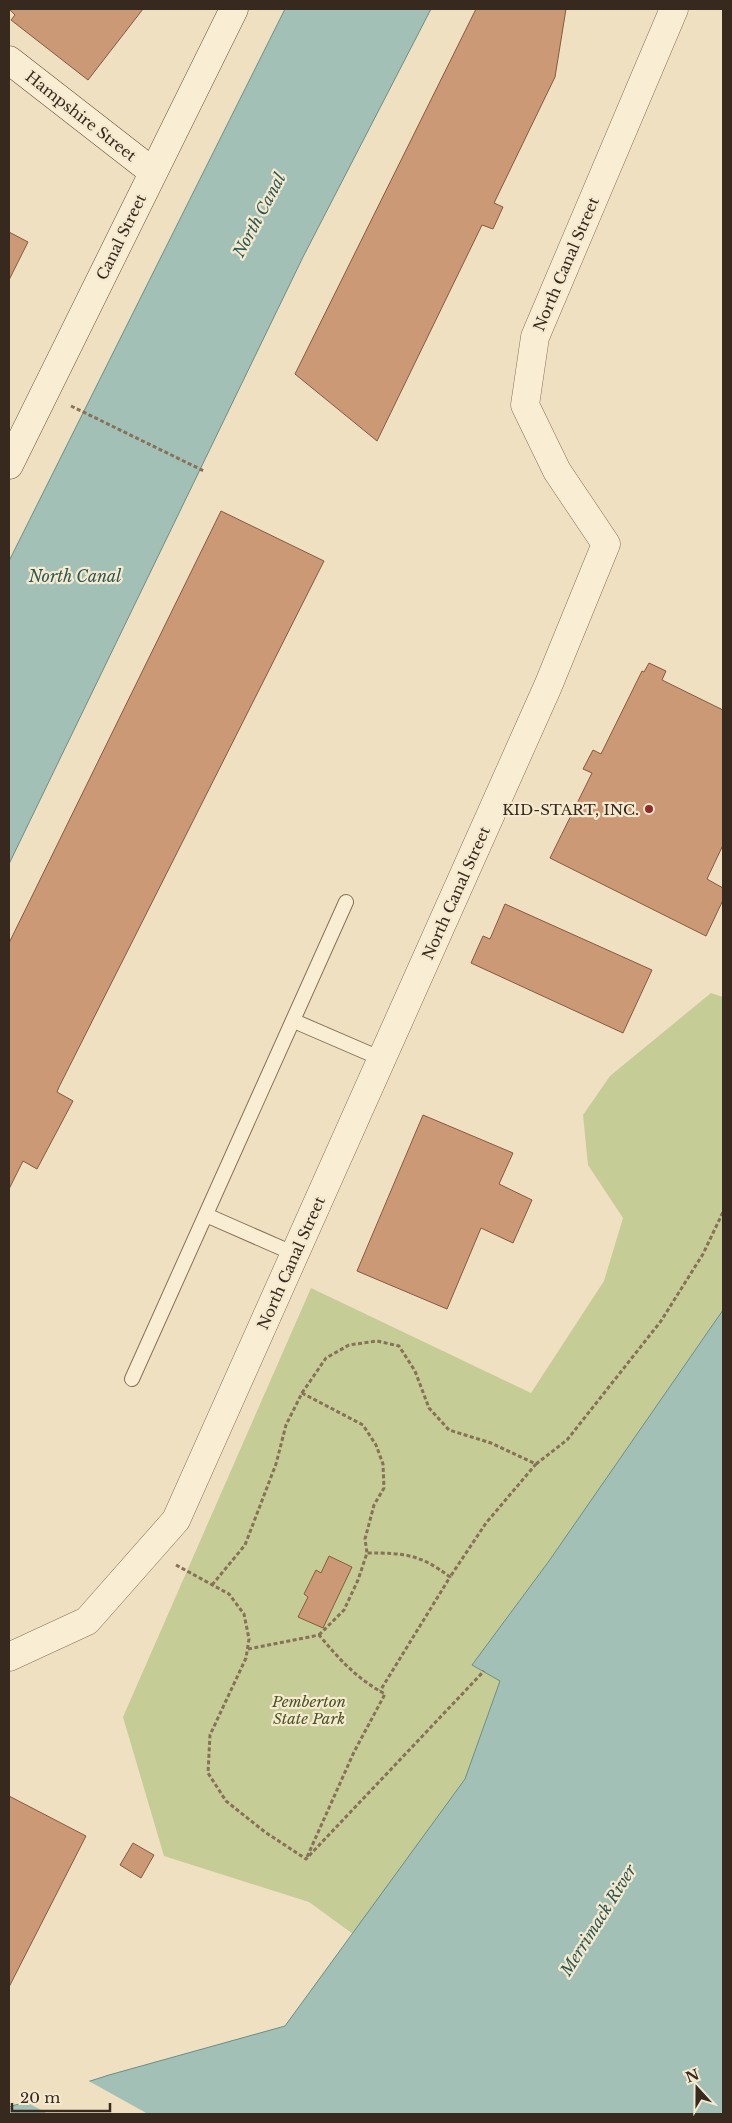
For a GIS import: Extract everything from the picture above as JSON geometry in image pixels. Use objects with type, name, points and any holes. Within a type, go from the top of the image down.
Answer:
[{"type":"street","name":"Canal Street","points":[[9,465],[234,9]]},
{"type":"street","name":"North Canal Street","points":[[9,1657],[87,1621],[176,1520],[548,686],[606,544],[557,471],[525,405],[535,337],[674,9]]},
{"type":"street","name":"Hampshire Street","points":[[9,60],[153,172]]},
{"type":"lane","points":[[132,1379],[346,902]]},
{"type":"lane","points":[[294,1021],[382,1059]]},
{"type":"lane","points":[[206,1215],[295,1254]]},
{"type":"path","points":[[70,406],[204,471]]},
{"type":"path","points":[[380,1691],[450,1577],[486,1523],[536,1464],[567,1440],[661,1321],[703,1254],[723,1212]]},
{"type":"path","points":[[212,1585],[244,1545],[276,1464],[286,1425],[302,1393],[326,1358],[350,1345],[377,1341],[399,1346],[415,1371],[429,1408],[449,1430],[491,1443],[536,1464]]},
{"type":"path","points":[[248,1649],[319,1634],[344,1610],[358,1580],[367,1553],[365,1539],[374,1505],[384,1488],[383,1464],[376,1445],[363,1425],[302,1393]]},
{"type":"path","points":[[149,1551],[229,1594],[244,1614],[249,1639],[246,1658],[210,1735],[208,1773],[226,1801],[264,1832],[306,1859]]},
{"type":"path","points":[[367,1553],[400,1553],[432,1564],[450,1577]]},
{"type":"path","points":[[306,1859],[354,1752],[385,1694],[357,1677],[336,1656],[319,1634]]},
{"type":"path","points":[[306,1859],[484,1671]]},
{"type":"green space","name":"Pemberton State Park","points":[[711,993],[723,997],[723,1310],[549,1561],[473,1664],[500,1681],[465,1779],[353,1934],[309,1902],[164,1856],[123,1717],[311,1288],[531,1393],[604,1281],[623,1218],[588,1165],[583,1115],[610,1076]]},
{"type":"water","name":"North Canal","points":[[285,9],[431,9],[303,257],[9,864],[9,561]]},
{"type":"water","name":"Merrimack River","points":[[723,1310],[723,2114],[9,2114],[9,2107],[109,2075],[285,2026],[465,1779],[500,1681],[472,1665],[549,1561]]},
{"type":"pier","points":[[87,2080],[148,2114],[48,2114],[23,2100]]},
{"type":"building","points":[[9,9],[143,9],[88,80],[11,20],[15,15]]},
{"type":"building","points":[[476,9],[566,9],[555,77],[494,203],[503,207],[493,229],[482,225],[377,441],[295,374]]},
{"type":"building","points":[[9,232],[28,242],[9,280]]},
{"type":"building","points":[[221,511],[324,561],[59,1087],[57,1092],[73,1101],[37,1169],[23,1161],[9,1189],[9,943]]},
{"type":"building","name":"KID-START, INC.","points":[[649,663],[666,671],[662,680],[723,710],[723,845],[707,879],[723,888],[723,900],[706,936],[550,858],[592,773],[583,769],[593,750],[601,754],[642,671],[644,672]]},
{"type":"building","points":[[505,904],[652,970],[623,1033],[471,963],[483,936],[490,939]]},
{"type":"building","points":[[423,1115],[513,1153],[499,1184],[532,1200],[513,1243],[481,1228],[447,1309],[357,1271]]},
{"type":"building","points":[[329,1556],[352,1567],[323,1628],[298,1617],[308,1597],[304,1594],[316,1570],[321,1573]]},
{"type":"building","points":[[9,1796],[86,1836],[9,1987]]},
{"type":"building","points":[[133,1843],[154,1855],[141,1878],[120,1865]]},
{"type":"place","name":"KID-START, INC.","points":[[649,809]]}]
